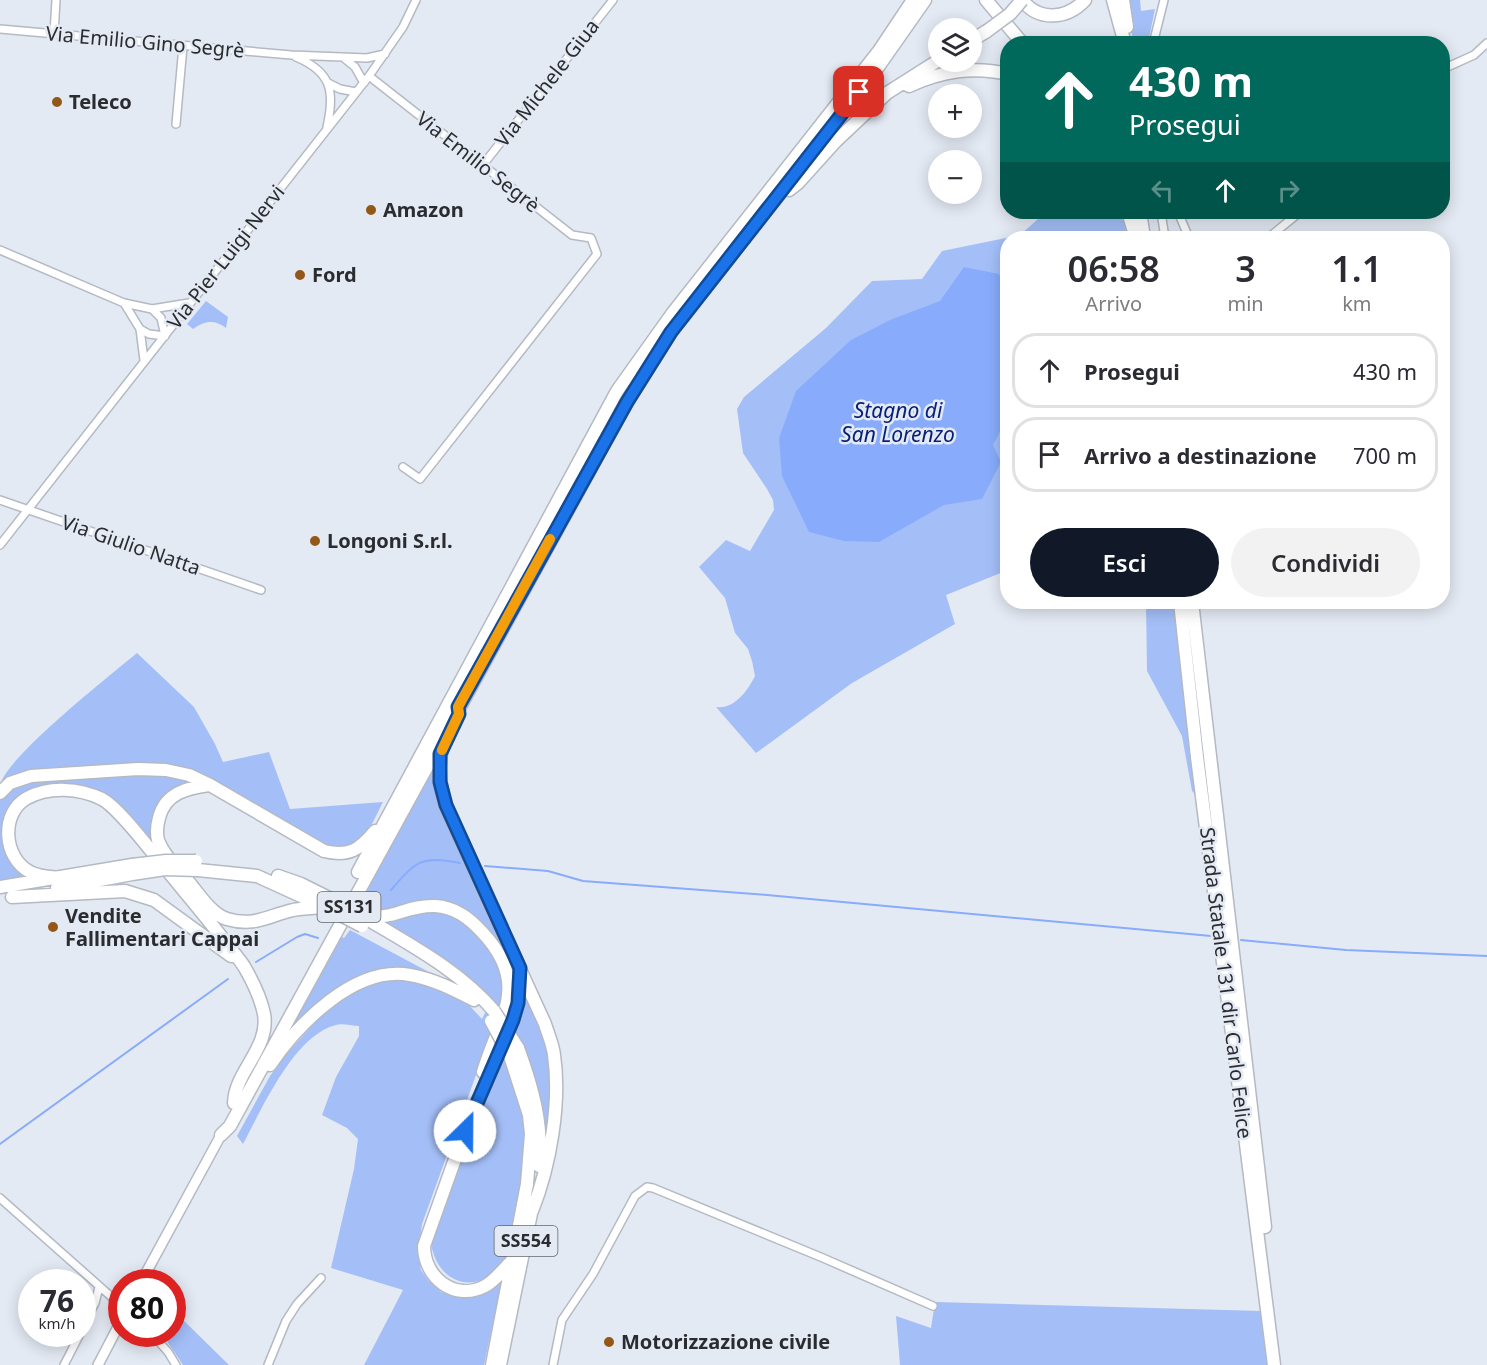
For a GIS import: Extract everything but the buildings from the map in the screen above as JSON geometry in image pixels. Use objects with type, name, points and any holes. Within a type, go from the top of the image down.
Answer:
[{"type":"highway","points":[[779,176],[800,140],[856,71],[905,0]]},
{"type":"highway","name":"SS131","points":[[221,1135],[230,1126],[237,1105],[391,812],[617,391],[672,314],[879,51],[913,0]]},
{"type":"highway","name":"SS131","points":[[237,1105],[627,402],[671,332],[871,77],[925,0]]},
{"type":"highway","points":[[986,0],[1016,36]]},
{"type":"highway","points":[[982,34],[1010,14],[1022,0],[1031,10],[1048,15],[1073,11],[1084,0]]},
{"type":"highway","points":[[1111,0],[1115,36]]},
{"type":"highway","points":[[1111,0],[1123,36]]},
{"type":"highway","points":[[1123,0],[1125,36]]},
{"type":"highway","points":[[771,203],[798,183],[835,142],[887,93],[928,67]]},
{"type":"highway","points":[[877,104],[907,87],[947,72],[974,69],[1000,73]]},
{"type":"highway","name":"Strada Statale 131 dir Carlo Felice","points":[[1181,609],[1274,1365]]},
{"type":"highway","name":"Strada Statale 131 dir Carlo Felice","points":[[1193,609],[1281,1365]]},
{"type":"highway","points":[[458,707],[459,714],[440,754],[440,782],[446,805],[545,1024],[554,1052],[557,1102],[541,1189],[532,1211]]},
{"type":"highway","points":[[0,794],[10,783],[31,776],[138,769],[166,770],[189,775],[210,785],[324,851],[338,854],[351,852],[363,845],[391,812]]},
{"type":"highway","points":[[210,785],[193,787],[177,793],[168,800],[160,812],[156,826],[158,841],[206,903],[223,918],[244,923],[294,910],[330,906]]},
{"type":"highway","points":[[61,878],[41,876],[22,867],[12,856],[7,833],[11,816],[24,800],[54,789],[77,791],[104,800],[132,828],[209,921],[244,967],[261,1002],[264,1017],[264,1031],[259,1044],[234,1092],[237,1105],[249,1100],[268,1068],[324,1005],[353,985],[381,975],[408,974],[439,982],[474,1000]]},
{"type":"highway","name":"SS554","points":[[0,887],[132,869],[165,869],[197,865],[257,876],[362,921],[425,953],[457,975],[493,1016],[529,1078],[538,1116],[540,1159],[532,1211],[500,1365]]},
{"type":"highway","name":"SS554","points":[[6,897],[132,869]]},
{"type":"highway","points":[[6,897],[125,891],[154,900],[244,967]]},
{"type":"highway","points":[[362,921],[432,906],[451,908],[472,921],[488,938],[507,970],[509,997],[465,1131]]},
{"type":"highway","name":"SS554","points":[[362,921],[449,976],[493,1016]]},
{"type":"highway","points":[[513,1260],[486,1285],[467,1291],[450,1288],[441,1283],[429,1269],[425,1260],[424,1246],[465,1131],[513,1020],[518,1003],[520,968]]},
{"type":"highway","name":"SS554","points":[[492,1365],[527,1184],[531,1134],[529,1115],[514,1052]]},
{"type":"main road","points":[[148,1269],[221,1135]]},
{"type":"main road","points":[[98,1365],[108,1346]]},
{"type":"street","points":[[54,34],[56,0]]},
{"type":"street","name":"Via Pier Luigi Nervi","points":[[0,545],[386,54],[416,0]]},
{"type":"street","name":"Via Michele Giua","points":[[482,166],[613,0]]},
{"type":"street","points":[[1155,36],[1164,0]]},
{"type":"street","name":"Via Emilio Gino Segrè","points":[[0,29],[291,55]]},
{"type":"street","points":[[1450,66],[1474,55],[1487,43]]},
{"type":"street","points":[[176,124],[183,46]]},
{"type":"street","points":[[291,55],[367,58],[386,54]]},
{"type":"street","points":[[291,55],[318,68],[328,83],[331,91],[331,108],[327,129]]},
{"type":"street","name":"Via Emilio Segrè","points":[[344,58],[366,80],[572,235],[591,238],[597,254],[420,479],[403,467]]},
{"type":"street","points":[[328,83],[356,93]]},
{"type":"street","points":[[1277,231],[1291,219]]},
{"type":"street","points":[[0,250],[124,303],[153,309],[189,303]]},
{"type":"street","points":[[124,303],[140,328],[149,334],[165,336],[161,318],[153,309]]},
{"type":"street","points":[[140,328],[144,360]]},
{"type":"street","name":"Via Giulio Natta","points":[[0,500],[261,590]]},
{"type":"street","points":[[553,1365],[562,1320],[593,1274],[635,1196],[647,1187],[823,1257],[933,1306]]},
{"type":"street","points":[[1,1197],[108,1294]]},
{"type":"street","points":[[268,1365],[286,1321],[297,1304],[321,1278]]},
{"type":"street","points":[[96,1299],[99,1287]]},
{"type":"street","points":[[64,1365],[73,1347]]},
{"type":"street","points":[[164,1347],[176,1365]]},
{"type":"shaded area","points":[[1128,0],[1140,0],[1141,11],[1155,9],[1149,36],[1132,36]]},
{"type":"shaded area","points":[[1038,219],[1122,219],[1126,231],[1025,231]]},
{"type":"shaded area","points":[[1000,239],[1000,573],[946,595],[955,624],[852,683],[756,753],[716,707],[729,705],[740,698],[755,676],[748,649],[735,633],[725,598],[699,567],[726,540],[750,551],[774,510],[773,500],[743,453],[737,409],[744,397],[826,328],[872,281],[922,279],[942,251]]},
{"type":"shaded area","points":[[206,301],[228,317],[226,328],[213,322],[193,329],[187,324]]},
{"type":"shaded area","points":[[1146,609],[1176,609],[1197,796],[1192,791],[1182,736],[1147,671]]},
{"type":"shaded area","points":[[137,653],[194,707],[223,762],[269,752],[290,809],[383,802],[369,830],[357,842],[349,845],[339,847],[327,845],[211,778],[160,763],[66,767],[17,775],[0,787],[5,775],[18,758],[37,739]]},
{"type":"shaded area","points":[[435,759],[435,775],[515,969],[516,995],[510,969],[450,903],[378,913],[364,912],[357,907]]},
{"type":"shaded area","points":[[172,774],[193,780],[159,806],[163,855],[118,806],[65,784],[48,785],[27,793],[11,805],[3,817],[3,841],[6,856],[18,870],[30,878],[0,881],[0,800],[11,789],[34,779]]},
{"type":"shaded area","points":[[427,910],[454,916],[476,930],[498,961],[506,1000],[480,1064],[422,1224],[418,1253],[421,1270],[441,1292],[458,1297],[476,1296],[502,1280],[484,1365],[364,1365],[403,1290],[331,1268],[354,1169],[358,1139],[347,1128],[322,1115],[336,1077],[359,1036],[359,1026],[336,1025],[306,1043],[281,1075],[243,1144],[237,1136],[282,1059],[330,1006],[343,995],[389,977],[410,978],[443,988],[465,1001],[482,1019],[491,1001],[468,978],[445,960],[378,922]]},
{"type":"shaded area","points":[[350,930],[428,973],[403,969],[382,970],[362,975],[344,984],[328,996],[281,1044],[339,935],[344,938]]},
{"type":"shaded area","points":[[524,989],[549,1050],[553,1073],[547,1149],[536,1082],[527,1056],[512,1028]]},
{"type":"shaded area","points":[[502,1053],[518,1089],[526,1118],[527,1144],[524,1177],[507,1257],[487,1278],[475,1282],[463,1282],[452,1278],[443,1270],[431,1244],[459,1161]]},
{"type":"shaded area","points":[[935,1302],[1262,1311],[1268,1365],[900,1365],[896,1316],[931,1328]]},
{"type":"shaded area","points":[[186,1323],[229,1365],[183,1365],[171,1347],[186,1347]]},
{"type":"water","name":"Stagno di San Lorenzo","points":[[964,267],[999,274],[1000,431],[993,445],[1000,464],[982,499],[944,505],[879,542],[844,541],[809,532],[782,476],[779,438],[796,391],[851,340],[890,320],[940,301]]},
{"type":"waterway","points":[[391,890],[407,872],[421,863],[436,860],[460,863]]},
{"type":"waterway","points":[[485,866],[548,871],[583,881],[767,895],[1211,936]]},
{"type":"waterway","points":[[256,962],[297,937],[305,934],[318,938]]},
{"type":"waterway","points":[[1241,940],[1346,950],[1487,956]]},
{"type":"waterway","points":[[0,1144],[228,979]]},
{"type":"slow traffic","points":[[442,750],[459,714],[458,707],[550,539]]},
{"type":"place","name":"Teleco","points":[[57,102]]},
{"type":"place","name":"Amazon","points":[[371,210]]},
{"type":"place","name":"Ford","points":[[300,275]]},
{"type":"place","name":"Longoni S.r.l.","points":[[315,541]]},
{"type":"place","name":"Vendite Fallimentari Cappai","points":[[53,927]]},
{"type":"place","name":"Motorizzazione civile","points":[[609,1342]]},
{"type":"route","points":[[465,1131],[513,1020],[518,1003],[520,968],[446,805],[438,772],[440,754],[459,714],[458,707],[627,402],[660,349],[704,288],[859,92]]}]
